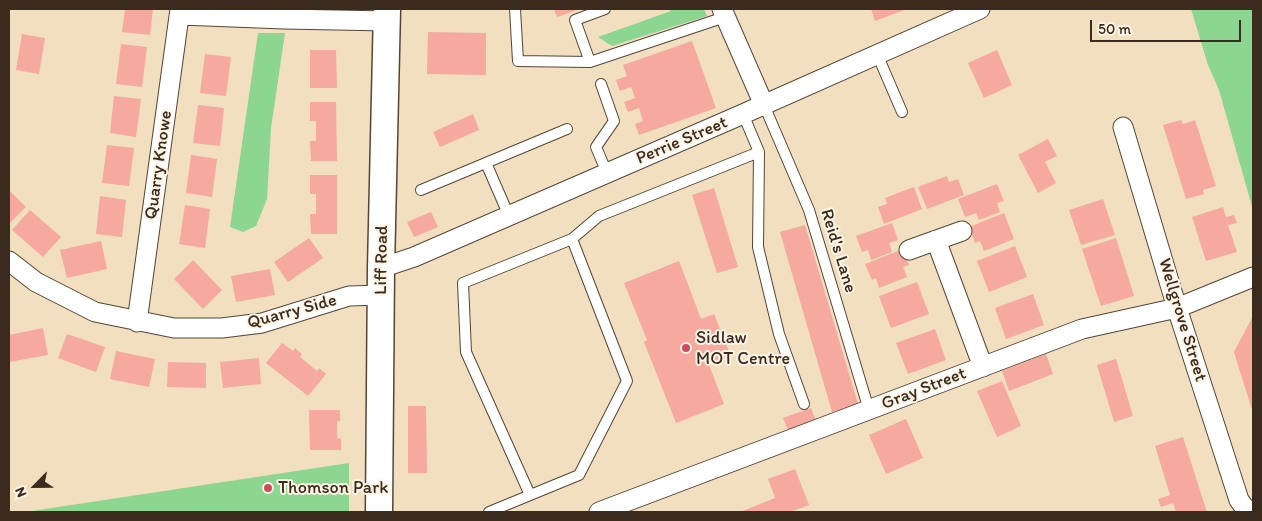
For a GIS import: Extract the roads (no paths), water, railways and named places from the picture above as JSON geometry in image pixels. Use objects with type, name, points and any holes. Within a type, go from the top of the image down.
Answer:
[{"type":"street","name":"Perrie Street","points":[[381,268],[414,257],[509,216],[980,9]]},
{"type":"street","points":[[180,12],[387,15]]},
{"type":"street","name":"Quarry Knowe","points":[[138,322],[180,12]]},
{"type":"street","points":[[724,13],[764,105]]},
{"type":"street","name":"Liff Road","points":[[379,512],[381,268],[387,15]]},
{"type":"street","name":"Wellgrove Street","points":[[1123,127],[1177,308],[1238,500],[1249,511]]},
{"type":"street","points":[[909,250],[962,231]]},
{"type":"street","points":[[936,240],[983,367]]},
{"type":"street","name":"Quarry Side","points":[[9,261],[36,282],[95,312],[174,328],[222,328],[262,323],[349,296],[381,295]]},
{"type":"street","name":"Gray Street","points":[[599,512],[1082,329],[1177,308],[1253,277]]},
{"type":"lane","points":[[515,9],[518,61],[590,62],[724,13]]},
{"type":"lane","points":[[590,62],[575,20],[606,9]]},
{"type":"lane","points":[[877,54],[902,112]]},
{"type":"lane","points":[[601,84],[614,121],[596,147],[606,173]]},
{"type":"lane","name":"Reid's Lane","points":[[764,105],[808,210],[869,410]]},
{"type":"lane","points":[[743,114],[759,152],[758,247],[779,334],[804,404]]},
{"type":"lane","points":[[421,190],[567,129]]},
{"type":"lane","points":[[530,495],[466,352],[462,283],[572,239],[599,216],[759,152]]},
{"type":"lane","points":[[486,163],[509,216]]},
{"type":"lane","points":[[489,512],[579,475],[627,380],[572,239]]},
{"type":"place","name":"Sidlaw MOT Centre","points":[[686,348]]},
{"type":"place","name":"Thomson Park","points":[[268,488]]}]
